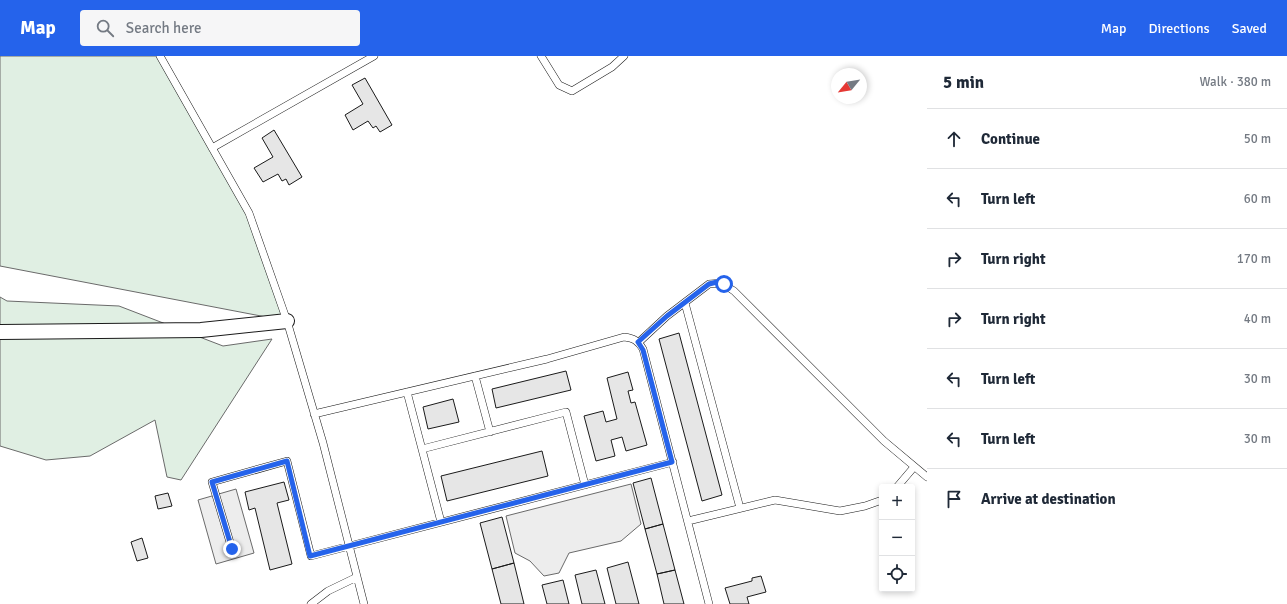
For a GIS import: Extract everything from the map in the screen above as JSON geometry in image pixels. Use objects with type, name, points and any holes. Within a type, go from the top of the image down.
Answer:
[{"type":"street","points":[[0,332],[201,330],[287,321]]},
{"type":"lane","points":[[160,56],[249,213],[287,321],[314,414],[364,604]]},
{"type":"lane","points":[[212,148],[374,56]]},
{"type":"lane","points":[[541,56],[559,85],[572,91],[612,68],[624,56]]},
{"type":"lane","points":[[638,342],[709,284],[717,282],[724,284],[740,297],[884,441],[927,477]]},
{"type":"lane","points":[[684,303],[740,508]]},
{"type":"lane","points":[[314,414],[547,359],[624,337],[633,338],[638,342],[643,350],[709,604]]},
{"type":"lane","points":[[475,376],[490,432]]},
{"type":"lane","points":[[407,392],[440,522]]},
{"type":"lane","points":[[422,450],[566,412],[585,485]]},
{"type":"lane","points":[[232,549],[212,482],[287,461],[310,556],[672,462]]},
{"type":"lane","points":[[900,484],[914,467]]},
{"type":"lane","points":[[688,521],[775,500],[840,511],[865,506],[879,501]]},
{"type":"lane","points":[[310,604],[328,591],[357,577]]},
{"type":"green space","points":[[0,56],[160,56],[249,213],[287,321],[0,266]]},
{"type":"green space","points":[[0,297],[7,301],[119,306],[223,346],[272,339],[181,480],[167,477],[155,420],[90,456],[46,460],[0,446]]},
{"type":"shaded area","points":[[631,484],[641,524],[621,541],[569,553],[559,573],[544,576],[530,561],[515,553],[506,516]]},
{"type":"shaded area","points":[[236,489],[254,553],[216,564],[198,500]]},
{"type":"building","points":[[365,78],[392,125],[380,132],[376,126],[373,128],[368,121],[353,130],[345,115],[363,104],[352,85]]},
{"type":"building","points":[[274,130],[302,177],[289,185],[286,179],[282,181],[278,174],[263,182],[254,168],[273,157],[262,138]]},
{"type":"building","points":[[679,333],[722,495],[702,501],[659,339]]},
{"type":"building","points":[[566,371],[571,390],[496,408],[492,389]]},
{"type":"building","points":[[628,372],[633,390],[628,391],[631,403],[635,402],[647,445],[626,451],[622,437],[611,440],[615,456],[596,461],[584,416],[603,411],[606,422],[617,419],[607,378]]},
{"type":"building","points":[[453,399],[459,422],[428,429],[423,407]]},
{"type":"building","points":[[542,451],[548,476],[447,501],[441,476]]},
{"type":"building","points":[[651,478],[663,524],[645,529],[633,483]]},
{"type":"building","points":[[284,482],[289,500],[277,503],[292,564],[270,570],[255,508],[249,510],[245,492]]},
{"type":"building","points":[[168,493],[172,506],[158,509],[155,496]]},
{"type":"building","points":[[502,517],[514,563],[492,569],[480,523]]},
{"type":"building","points":[[663,524],[675,570],[657,574],[645,529]]},
{"type":"building","points":[[142,538],[148,558],[137,561],[131,542]]},
{"type":"building","points":[[628,562],[639,604],[616,604],[607,568]]},
{"type":"building","points":[[514,563],[524,604],[501,604],[492,569]]},
{"type":"building","points":[[596,570],[605,604],[582,604],[575,575]]},
{"type":"building","points":[[675,570],[684,604],[664,604],[657,574]]},
{"type":"building","points":[[761,576],[766,592],[747,597],[749,604],[730,604],[725,588],[752,581],[752,578]]},
{"type":"building","points":[[563,580],[569,604],[547,604],[542,585]]},
{"type":"route","points":[[232,549],[212,482],[287,461],[310,556],[672,462],[643,350],[638,342],[667,316],[709,284],[717,282],[724,284]]}]
